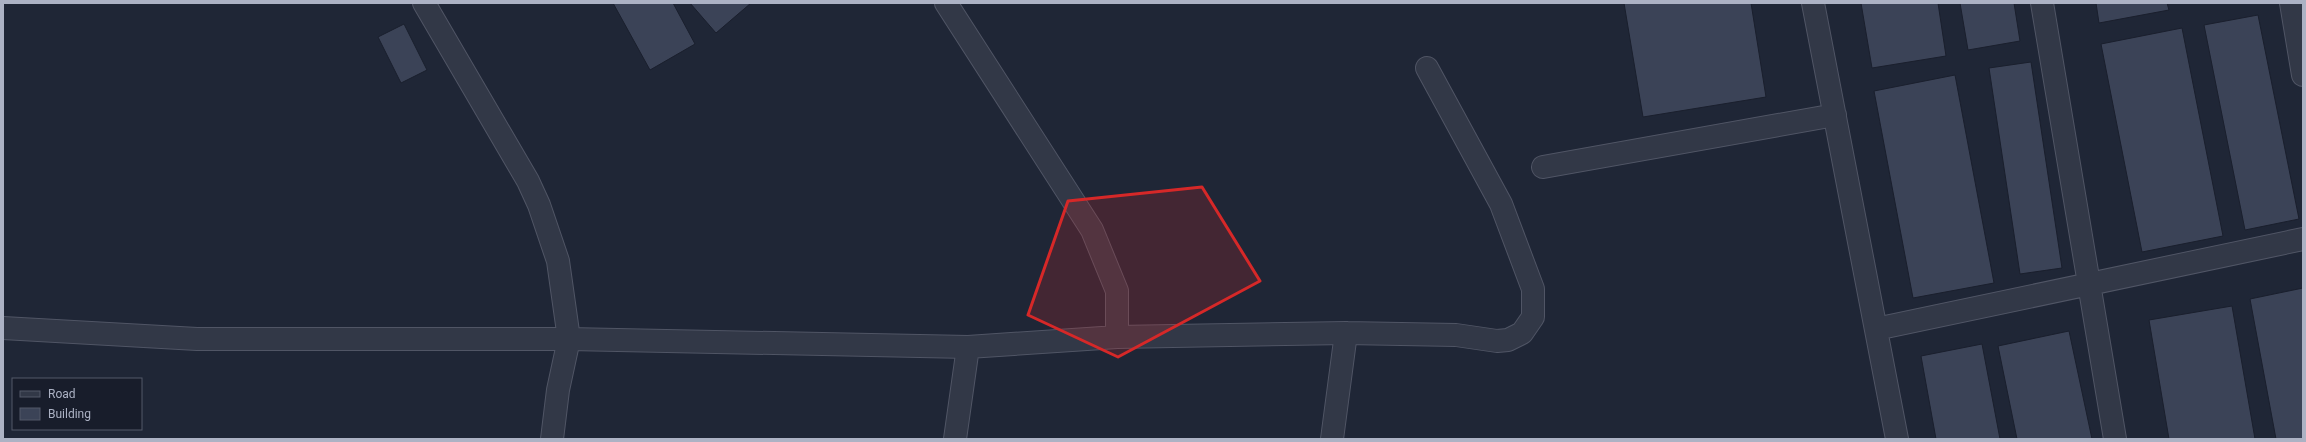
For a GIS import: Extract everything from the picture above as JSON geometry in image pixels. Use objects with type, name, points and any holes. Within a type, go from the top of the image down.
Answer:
[{"type":"street","points":[[424,3],[540,205],[558,261],[569,339],[558,390],[552,439]]},
{"type":"street","points":[[946,3],[1092,230],[1117,291],[1116,337]]},
{"type":"street","points":[[1813,3],[1897,439]]},
{"type":"street","points":[[2042,3],[2115,439]]},
{"type":"street","points":[[2291,3],[2303,74]]},
{"type":"street","points":[[3,328],[197,339],[569,339],[968,346],[1116,337],[1346,333],[1456,335],[1497,341],[1508,340],[1522,333],[1533,318],[1533,289],[1501,204],[1427,68]]},
{"type":"street","points":[[1543,167],[1835,115]]},
{"type":"street","points":[[1876,330],[2089,286],[2303,239]]},
{"type":"street","points":[[1332,439],[1346,333]]},
{"type":"street","points":[[954,439],[968,346]]},
{"type":"highlighted area","points":[[1202,187],[1260,281],[1118,357],[1028,315],[1068,201]]},
{"type":"building","points":[[613,3],[673,3],[695,44],[650,70]]},
{"type":"building","points":[[690,3],[751,3],[716,33]]},
{"type":"building","points":[[1624,3],[1751,3],[1766,97],[1643,117]]},
{"type":"building","points":[[1861,3],[1938,3],[1946,56],[1872,68]]},
{"type":"building","points":[[1960,3],[2014,3],[2020,41],[1968,50]]},
{"type":"building","points":[[2096,3],[2167,3],[2169,10],[2099,23]]},
{"type":"building","points":[[2258,15],[2299,219],[2245,230],[2204,25]]},
{"type":"building","points":[[404,24],[427,70],[401,83],[378,37]]},
{"type":"building","points":[[2182,28],[2223,236],[2142,252],[2101,44]]},
{"type":"building","points":[[2031,62],[2062,268],[2020,274],[1989,68]]},
{"type":"building","points":[[1955,75],[1994,283],[1913,298],[1874,91]]},
{"type":"building","points":[[2303,288],[2303,439],[2276,439],[2250,299]]},
{"type":"building","points":[[2232,306],[2255,439],[2169,439],[2149,320]]},
{"type":"building","points":[[2069,331],[2092,439],[2017,439],[1998,346]]},
{"type":"building","points":[[1982,344],[2000,439],[1936,439],[1921,356]]}]
